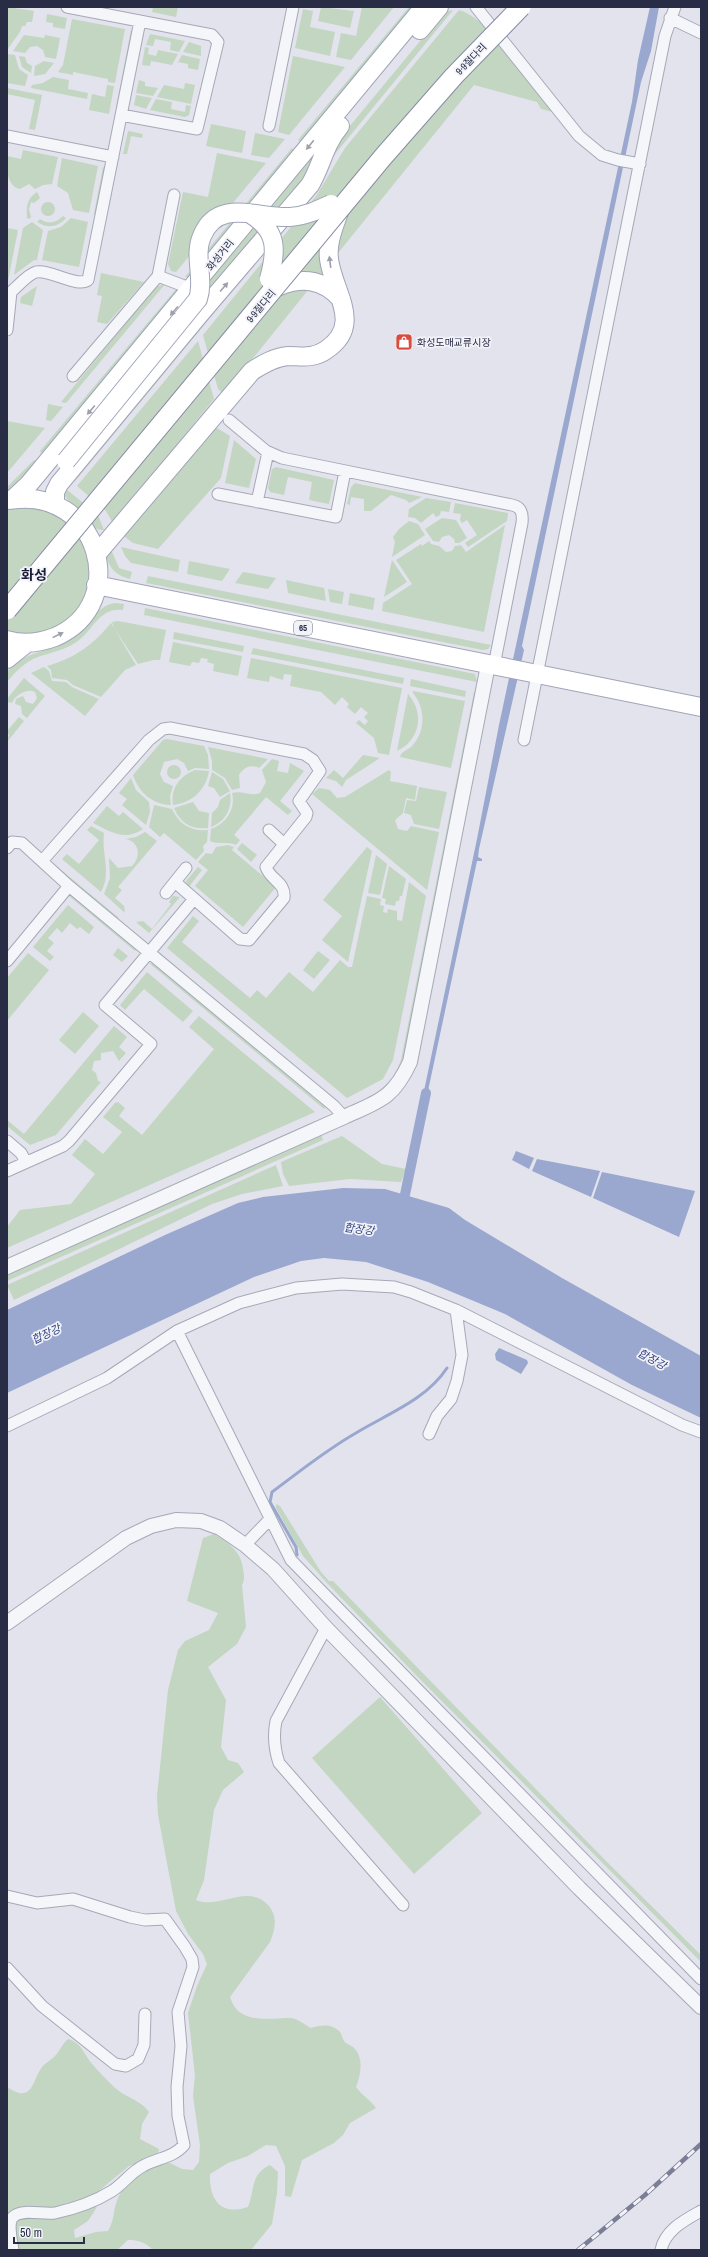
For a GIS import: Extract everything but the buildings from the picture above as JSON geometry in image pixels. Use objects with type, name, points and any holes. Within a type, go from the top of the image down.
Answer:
[{"type":"highway","name":"9·9절다리","points":[[7,610],[335,208],[447,67],[506,7]]},
{"type":"highway","name":"9·9절다리","points":[[335,208],[454,76],[521,7]]},
{"type":"highway","name":"9·9절다리","points":[[7,593],[273,283]]},
{"type":"main road","name":"화성거리","points":[[10,500],[29,484],[424,7]]},
{"type":"main road","points":[[55,504],[55,492],[60,484],[199,315],[310,185],[318,172],[330,138],[439,7]]},
{"type":"main road","points":[[35,498],[198,299],[202,280],[199,244],[207,227],[219,216],[227,213],[248,213],[292,217],[335,208],[329,245],[329,258],[346,320],[341,335],[336,342],[321,353],[303,357],[288,356],[276,358],[252,371],[96,554]]},
{"type":"main road","points":[[248,213],[263,224],[274,242],[273,283],[299,280],[315,281],[328,287],[341,299]]},
{"type":"main road","points":[[7,640],[27,643],[47,640],[69,629],[86,612],[96,585],[98,566],[93,544],[81,524],[73,515],[55,504],[35,498],[10,500]]},
{"type":"main road","name":"65","points":[[96,585],[701,707]]},
{"type":"main road","points":[[7,659],[27,643]]},
{"type":"street","points":[[67,7],[212,35],[218,42],[197,129],[121,116]]},
{"type":"street","points":[[269,126],[293,7]]},
{"type":"street","points":[[476,7],[579,136],[602,155],[622,161],[640,164]]},
{"type":"street","points":[[524,740],[670,18],[675,7]]},
{"type":"street","points":[[670,18],[701,34]]},
{"type":"street","points":[[7,330],[9,292],[36,272],[80,282],[88,280],[140,21]]},
{"type":"street","points":[[7,136],[113,157]]},
{"type":"street","points":[[73,376],[158,276],[174,195]]},
{"type":"street","points":[[158,276],[192,289]]},
{"type":"street","points":[[7,1267],[381,1100],[394,1090],[410,1062],[503,668],[522,523],[522,512],[520,508],[512,505],[282,458],[268,452],[230,420]]},
{"type":"street","points":[[257,502],[268,452]]},
{"type":"street","points":[[218,494],[336,517],[345,471]]},
{"type":"street","points":[[42,861],[154,734],[170,728],[304,754],[313,760],[320,771],[299,801],[307,814],[306,817],[266,867],[267,872],[282,886],[285,891],[284,898],[249,940],[240,939],[175,882]]},
{"type":"street","points":[[269,830],[284,844]]},
{"type":"street","points":[[7,848],[12,842],[17,841],[334,1106],[344,1117]]},
{"type":"street","points":[[166,893],[186,868]]},
{"type":"street","points":[[7,961],[69,886]]},
{"type":"street","points":[[7,1171],[63,1146],[69,1141],[151,1044],[105,1004],[194,899]]},
{"type":"street","points":[[7,1141],[21,1152],[26,1162]]},
{"type":"street","points":[[7,1426],[107,1378],[177,1331],[239,1303],[276,1292],[312,1286],[371,1284],[411,1292],[456,1310],[682,1425],[701,1432]]},
{"type":"street","points":[[429,1434],[437,1416],[451,1399],[457,1381],[462,1355],[456,1310]]},
{"type":"street","points":[[177,1331],[291,1560],[701,1979]]},
{"type":"street","points":[[7,1623],[126,1538],[151,1526],[176,1520],[201,1521],[220,1528],[245,1545],[273,1569],[326,1628],[579,1888],[701,2007]]},
{"type":"street","points":[[245,1545],[270,1520]]},
{"type":"street","points":[[326,1628],[276,1721],[272,1737],[276,1753],[280,1763],[403,1905]]},
{"type":"street","points":[[7,1896],[37,1903],[73,1899],[130,1917],[145,1920],[165,1919],[185,1947],[192,1959],[193,1967],[178,2012],[181,2046],[177,2087],[178,2116],[184,2146],[170,2156],[143,2166],[112,2191],[94,2200],[56,2213],[45,2215],[23,2213],[14,2216],[11,2220],[10,2227],[13,2250]]},
{"type":"street","points":[[7,1968],[42,2006],[115,2064],[126,2066],[138,2059],[144,2044],[145,2014]]},
{"type":"street","points":[[661,2250],[663,2243],[670,2232],[701,2210]]},
{"type":"green space","points":[[7,7],[34,11],[32,22],[27,22],[25,26],[22,26],[20,32],[7,50]]},
{"type":"green space","points":[[153,7],[178,7],[176,17],[152,12]]},
{"type":"green space","points":[[321,7],[354,11],[350,28],[318,21]]},
{"type":"green space","points":[[362,7],[394,7],[351,60],[336,57],[341,33],[356,36]]},
{"type":"green space","points":[[409,7],[415,7],[303,144],[298,140]]},
{"type":"green space","points":[[303,9],[313,11],[310,27],[335,32],[330,56],[295,48]]},
{"type":"green space","points":[[453,10],[331,159],[335,144],[444,12]]},
{"type":"green space","points":[[459,10],[471,16],[498,39],[523,70],[553,112],[541,109],[537,102],[474,85],[224,394],[218,389],[203,335],[316,196],[345,148]]},
{"type":"green space","points":[[47,14],[67,18],[65,29],[53,27],[53,23],[46,22]]},
{"type":"green space","points":[[72,19],[125,29],[115,83],[108,82],[108,79],[73,72],[73,75],[58,72],[63,65]]},
{"type":"green space","points":[[131,30],[133,31],[118,108],[116,108]]},
{"type":"green space","points":[[150,34],[185,41],[179,52],[170,50],[171,42],[155,39],[153,46],[146,45]]},
{"type":"green space","points":[[24,35],[44,38],[45,35],[60,38],[56,59],[45,57],[43,50],[37,46],[30,47],[25,53],[13,51]]},
{"type":"green space","points":[[189,42],[201,46],[201,56],[183,52]]},
{"type":"green space","points":[[145,47],[149,48],[148,54],[156,56],[158,50],[178,54],[172,65],[151,61],[150,66],[142,65]]},
{"type":"green space","points":[[7,54],[15,55],[19,69],[28,75],[25,86],[7,83]]},
{"type":"green space","points":[[182,55],[200,59],[198,70],[188,68],[188,64],[178,62]]},
{"type":"green space","points":[[19,56],[25,57],[27,63],[32,66],[31,73],[22,67]]},
{"type":"green space","points":[[293,56],[345,67],[289,135],[278,132]]},
{"type":"green space","points":[[44,61],[54,63],[45,74],[34,76],[35,66]]},
{"type":"green space","points":[[53,77],[69,80],[68,89],[88,93],[87,99],[31,88],[32,85],[43,83]]},
{"type":"green space","points":[[139,80],[145,82],[145,86],[158,88],[153,96],[136,93]]},
{"type":"green space","points":[[185,83],[195,85],[191,104],[157,97],[164,85],[184,89]]},
{"type":"green space","points":[[107,85],[114,86],[109,114],[89,110],[92,94],[105,97]]},
{"type":"green space","points":[[7,88],[42,95],[35,130],[29,129],[35,100],[7,94]]},
{"type":"green space","points":[[136,95],[152,98],[146,109],[134,105]]},
{"type":"green space","points":[[156,99],[172,102],[171,109],[185,112],[186,105],[191,106],[189,115],[185,117],[150,110]]},
{"type":"green space","points":[[211,124],[246,131],[242,153],[206,146]]},
{"type":"green space","points":[[128,131],[143,134],[142,138],[131,136],[127,154],[123,154]]},
{"type":"green space","points":[[255,133],[285,139],[269,158],[251,155]]},
{"type":"green space","points":[[292,148],[297,152],[191,277],[185,277]]},
{"type":"green space","points":[[23,150],[58,157],[52,184],[43,185],[35,189],[29,184],[20,189],[12,184],[8,176],[7,156],[21,159]]},
{"type":"green space","points":[[217,153],[266,163],[176,272],[171,271],[168,264],[183,192],[208,197]]},
{"type":"green space","points":[[310,156],[315,157],[308,178],[190,319],[181,311]]},
{"type":"green space","points":[[62,158],[98,166],[89,213],[73,210],[68,193],[57,186]]},
{"type":"green space","points":[[103,167],[105,168],[96,215],[94,214]]},
{"type":"green space","points":[[37,192],[40,198],[34,203],[31,202],[29,209],[31,217],[29,219],[27,218],[28,203],[31,197]]},
{"type":"green space","points":[[48,202],[53,204],[55,209],[53,214],[48,216],[43,214],[41,209],[43,204]]},
{"type":"green space","points":[[63,216],[66,218],[53,226],[45,226],[37,222],[40,219],[49,223],[58,220]]},
{"type":"green space","points":[[71,218],[88,222],[79,267],[42,260],[48,231],[61,227]]},
{"type":"green space","points":[[32,222],[43,230],[37,260],[34,260],[14,275],[23,228]]},
{"type":"green space","points":[[7,228],[18,230],[8,281],[7,280]]},
{"type":"green space","points":[[251,264],[253,266],[75,481],[73,480]]},
{"type":"green space","points":[[101,273],[144,282],[107,324],[97,322],[102,296],[97,295]]},
{"type":"green space","points":[[166,283],[66,403],[61,402],[156,287]]},
{"type":"green space","points":[[37,286],[32,306],[20,303],[21,297]]},
{"type":"green space","points":[[177,288],[178,290],[43,456],[40,451]]},
{"type":"green space","points":[[198,341],[214,399],[113,523],[106,511],[77,486]]},
{"type":"green space","points":[[48,404],[63,407],[51,421],[46,420]]},
{"type":"green space","points":[[7,421],[45,428],[7,473]]},
{"type":"green space","points":[[212,425],[230,436],[221,478],[158,549],[133,543],[121,534]]},
{"type":"green space","points":[[234,440],[256,459],[249,488],[225,483]]},
{"type":"green space","points":[[34,460],[39,464],[7,494],[7,487]]},
{"type":"green space","points":[[276,467],[334,480],[329,504],[309,500],[312,482],[288,477],[284,495],[270,492],[268,488],[272,469]]},
{"type":"green space","points":[[355,483],[422,497],[409,503],[406,500],[391,495],[371,511],[364,511],[364,499],[351,497],[350,505],[347,504],[351,487]]},
{"type":"green space","points":[[66,489],[98,515],[104,530],[92,527],[82,518],[65,496]]},
{"type":"green space","points":[[426,498],[451,502],[449,512],[441,511],[440,515],[436,517],[433,513],[421,523],[415,518],[408,517],[409,509]]},
{"type":"green space","points":[[455,503],[508,513],[507,521],[468,547],[465,543],[477,535],[467,520],[462,523],[460,520],[461,514],[453,513]]},
{"type":"green space","points":[[15,506],[53,511],[83,535],[93,573],[80,609],[58,628],[30,636],[7,633],[7,509]]},
{"type":"green space","points":[[442,518],[456,520],[467,538],[459,543],[455,543],[454,539],[449,535],[442,537],[439,542],[433,541],[425,529]]},
{"type":"green space","points":[[409,521],[418,524],[425,535],[392,557],[395,542],[393,537],[399,529]]},
{"type":"green space","points":[[505,525],[484,632],[382,611],[383,603],[412,584],[396,560],[421,544],[422,546],[429,541],[431,544],[439,546],[446,552],[452,551],[455,546],[461,545],[466,552]]},
{"type":"green space","points":[[109,545],[119,568],[132,572],[130,579],[117,573],[108,563],[105,553]]},
{"type":"green space","points":[[121,547],[180,560],[178,572],[131,563],[125,556]]},
{"type":"green space","points":[[392,560],[407,582],[384,597]]},
{"type":"green space","points":[[189,561],[230,569],[222,581],[187,574]]},
{"type":"green space","points":[[243,572],[276,578],[268,589],[235,583]]},
{"type":"green space","points":[[148,576],[491,645],[488,649],[483,650],[146,583]]},
{"type":"green space","points":[[286,580],[324,588],[326,601],[288,593]]},
{"type":"green space","points":[[328,589],[344,592],[342,604],[330,602]]},
{"type":"green space","points":[[350,593],[375,598],[373,610],[348,605]]},
{"type":"green space","points":[[115,603],[124,604],[123,610],[108,612],[98,620],[84,636],[64,649],[29,661],[7,682],[7,672],[22,659],[64,643],[78,633],[102,608]]},
{"type":"green space","points":[[145,608],[475,674],[477,682],[144,615]]},
{"type":"green space","points":[[118,621],[166,630],[160,660],[138,664],[114,628],[112,622]]},
{"type":"green space","points":[[111,623],[136,665],[125,670],[101,697],[73,685],[67,680],[52,678],[51,670],[47,666],[75,655],[83,650]]},
{"type":"green space","points":[[174,632],[244,646],[243,652],[173,639]]},
{"type":"green space","points":[[173,642],[242,656],[238,676],[213,671],[214,664],[207,662],[208,659],[201,658],[199,663],[192,662],[190,666],[169,662]]},
{"type":"green space","points":[[253,648],[404,678],[403,684],[251,654]]},
{"type":"green space","points":[[251,658],[402,688],[389,755],[378,753],[374,738],[356,723],[359,720],[365,725],[368,721],[364,717],[368,713],[361,707],[355,714],[347,707],[349,704],[342,697],[335,705],[321,692],[290,686],[292,675],[284,674],[283,680],[270,676],[269,682],[247,678]]},
{"type":"green space","points":[[44,667],[49,671],[52,681],[66,682],[72,687],[99,699],[85,716],[31,673]]},
{"type":"green space","points":[[24,678],[45,696],[27,718],[22,714],[21,706],[15,704],[16,699],[23,696],[26,702],[33,704],[37,698],[35,692],[28,691],[22,693],[16,697],[12,703],[7,702],[7,699]]},
{"type":"green space","points":[[411,679],[466,691],[465,697],[410,686]]},
{"type":"green space","points":[[413,691],[465,701],[451,768],[400,757],[403,752],[411,747],[416,741],[422,728],[422,713]]},
{"type":"green space","points":[[474,692],[476,692],[403,1060],[400,1069],[383,1091],[363,1100],[379,1091],[386,1085],[397,1070],[401,1060]]},
{"type":"green space","points":[[408,694],[417,709],[418,726],[411,740],[397,751]]},
{"type":"green space","points":[[19,717],[24,721],[7,742],[9,735],[7,731]]},
{"type":"green space","points":[[167,739],[204,746],[208,755],[209,769],[195,768],[188,771],[184,763],[177,759],[164,762],[160,774],[164,782],[173,786],[170,796],[171,805],[152,800],[139,787],[133,775],[163,740]]},
{"type":"green space","points":[[208,747],[268,759],[259,768],[250,766],[243,770],[239,775],[240,788],[232,790],[225,778],[212,770],[212,761]]},
{"type":"green space","points":[[363,755],[380,758],[346,780],[342,787],[336,781],[326,778],[334,770],[343,778]]},
{"type":"green space","points":[[272,759],[279,761],[277,771],[288,773],[290,763],[304,771],[280,801],[292,811],[288,815],[266,797],[234,835],[240,840],[236,845],[210,841],[211,829],[221,824],[229,815],[233,805],[232,793],[260,793],[266,782],[262,770]]},
{"type":"green space","points":[[174,765],[179,767],[181,772],[179,777],[174,779],[169,777],[167,772],[169,767]]},
{"type":"green space","points":[[195,770],[209,771],[205,784],[197,794],[186,802],[173,805],[173,793],[177,783]]},
{"type":"green space","points":[[389,770],[391,772],[390,781],[417,786],[415,800],[406,798],[403,813],[395,820],[398,829],[407,831],[411,826],[439,832],[427,890],[312,794],[319,788],[330,790],[337,798],[345,797]]},
{"type":"green space","points":[[212,772],[223,779],[230,791],[220,797],[214,788],[208,786]]},
{"type":"green space","points":[[131,778],[136,790],[149,802],[150,812],[146,825],[122,805],[127,799],[119,793]]},
{"type":"green space","points":[[419,787],[447,792],[439,829],[414,824],[411,815],[404,813],[407,800],[416,801]]},
{"type":"green space","points":[[230,793],[231,799],[227,814],[220,822],[211,827],[212,813],[218,807],[220,800]]},
{"type":"green space","points":[[193,802],[199,811],[209,813],[208,828],[192,827],[180,818],[174,808]]},
{"type":"green space","points":[[154,805],[172,809],[178,819],[186,826],[196,830],[208,830],[207,842],[203,846],[204,851],[196,860],[164,833],[160,837],[149,827]]},
{"type":"green space","points":[[107,806],[119,816],[123,812],[143,829],[130,835],[123,835],[111,832],[93,823]]},
{"type":"green space","points":[[91,826],[104,833],[103,841],[106,877],[101,892],[62,859],[67,854],[79,864],[99,840],[87,830]]},
{"type":"green space","points":[[145,832],[157,841],[118,887],[122,890],[115,898],[124,906],[125,913],[104,894],[110,878],[109,858],[118,868],[132,866],[137,858],[138,850],[134,843],[126,839],[136,837]]},
{"type":"green space","points":[[242,843],[257,855],[251,862],[237,849]]},
{"type":"green space","points":[[228,845],[234,847],[232,850],[276,887],[243,927],[195,886],[208,870],[198,862],[206,853],[212,854],[216,847]]},
{"type":"green space","points":[[367,847],[372,851],[348,962],[322,940],[342,916],[323,900]]},
{"type":"green space","points":[[376,855],[387,864],[380,895],[368,893]]},
{"type":"green space","points":[[54,864],[119,918],[116,918],[55,868]]},
{"type":"green space","points":[[389,866],[406,879],[402,896],[400,896],[399,901],[396,901],[395,906],[385,904],[386,899],[382,898]]},
{"type":"green space","points":[[198,867],[202,870],[188,888],[186,881]]},
{"type":"green space","points":[[409,882],[426,896],[393,1060],[383,1079],[347,1098],[167,948],[193,916],[199,921],[182,942],[250,998],[257,990],[266,998],[289,972],[313,992],[340,960],[348,967],[352,967],[367,896],[381,899],[380,905],[384,906],[383,912],[387,913],[388,909],[397,911],[397,920],[402,921]]},
{"type":"green space","points":[[69,896],[73,896],[136,949],[135,951]]},
{"type":"green space","points":[[173,896],[180,897],[149,933],[136,922],[143,921],[152,929],[171,904],[169,902]]},
{"type":"green space","points":[[68,905],[94,927],[89,934],[80,927],[77,929],[70,923],[62,933],[57,928],[48,938],[54,943],[47,951],[54,957],[50,961],[33,947]]},
{"type":"green space","points":[[118,948],[128,956],[122,962],[113,955]]},
{"type":"green space","points":[[318,951],[330,960],[314,979],[303,970]]},
{"type":"green space","points":[[159,952],[338,1102],[336,1103],[160,955]]},
{"type":"green space","points":[[28,953],[49,970],[7,1021],[7,978]]},
{"type":"green space","points":[[149,963],[154,964],[325,1107],[324,1109]]},
{"type":"green space","points":[[147,972],[193,1011],[183,1022],[144,989],[125,1010],[120,1005]]},
{"type":"green space","points":[[83,1012],[99,1026],[75,1054],[59,1040]]},
{"type":"green space","points":[[199,1016],[315,1112],[7,1248],[7,1227],[20,1210],[71,1204],[95,1174],[72,1155],[85,1139],[103,1154],[122,1132],[103,1117],[115,1103],[118,1102],[125,1108],[119,1116],[142,1135],[214,1049],[189,1027]]},
{"type":"green space","points":[[114,1026],[127,1037],[119,1047],[126,1053],[119,1061],[113,1051],[101,1053],[101,1060],[94,1061],[92,1070],[96,1073],[98,1081],[101,1082],[56,1135],[30,1145],[7,1126],[7,1120],[24,1134]]},
{"type":"green space","points":[[315,1121],[316,1124],[7,1261],[7,1258]]},
{"type":"green space","points":[[321,1133],[323,1140],[7,1281],[7,1272]]},
{"type":"green space","points":[[342,1136],[382,1164],[406,1169],[401,1182],[350,1179],[289,1186],[283,1174],[281,1162]]},
{"type":"green space","points":[[276,1165],[283,1186],[242,1194],[212,1204],[14,1300],[7,1285]]},
{"type":"green space","points":[[276,1504],[280,1506],[321,1572],[329,1581],[333,1581],[607,1862],[701,1955],[701,1962],[415,1674],[327,1583],[303,1556],[276,1508]]},
{"type":"green space","points":[[214,1534],[229,1544],[237,1552],[242,1563],[244,1573],[242,1585],[246,1627],[237,1644],[208,1667],[226,1700],[221,1747],[228,1760],[238,1763],[244,1772],[223,1790],[214,1810],[204,1880],[196,1900],[215,1902],[243,1896],[252,1896],[261,1899],[269,1906],[275,1919],[272,1937],[270,1942],[230,1997],[234,2006],[247,2016],[255,2018],[291,2018],[311,2028],[318,2026],[330,2026],[337,2029],[344,2041],[354,2048],[359,2056],[361,2066],[356,2087],[376,2108],[350,2123],[343,2135],[334,2143],[302,2160],[291,2197],[285,2196],[285,2166],[276,2146],[266,2145],[248,2156],[228,2163],[210,2174],[212,2191],[218,2204],[231,2209],[239,2209],[248,2207],[254,2183],[259,2173],[270,2165],[278,2172],[277,2193],[272,2224],[251,2250],[153,2250],[141,2242],[128,2240],[117,2250],[18,2250],[14,2223],[24,2216],[44,2219],[91,2206],[97,2207],[88,2221],[74,2230],[75,2238],[96,2232],[108,2231],[112,2222],[118,2198],[127,2185],[139,2175],[168,2162],[182,2169],[193,2170],[199,2162],[200,2145],[193,2096],[195,2075],[188,2013],[197,1986],[207,1964],[203,1954],[188,1934],[176,1911],[158,1815],[157,1796],[168,1690],[178,1650],[185,1641],[209,1630],[218,1613],[187,1601],[203,1538]]},
{"type":"green space","points":[[380,1697],[482,1813],[414,1874],[312,1758]]},
{"type":"green space","points":[[68,2039],[80,2046],[93,2065],[116,2089],[141,2104],[149,2112],[142,2124],[140,2139],[159,2149],[157,2157],[129,2166],[95,2194],[60,2208],[7,2217],[7,2087],[16,2092],[27,2092],[42,2067],[54,2057]]},
{"type":"water","points":[[650,7],[659,7],[651,51],[641,82],[522,646],[524,650],[479,849],[478,857],[482,859],[482,861],[477,861],[425,1105],[421,1105],[477,839],[499,725],[632,102],[638,60]]},
{"type":"water","points":[[516,1151],[534,1158],[529,1169],[512,1160]]},
{"type":"water","points":[[537,1159],[600,1171],[591,1197],[532,1171]]},
{"type":"water","points":[[602,1172],[695,1191],[679,1237],[593,1198]]},
{"type":"water","name":"합장강","points":[[343,1188],[385,1189],[449,1208],[465,1220],[562,1278],[701,1356],[701,1418],[632,1385],[505,1314],[428,1282],[366,1262],[324,1258],[301,1261],[254,1277],[7,1393],[7,1310],[165,1235],[238,1203],[263,1197]]},
{"type":"water","points":[[499,1348],[527,1360],[528,1363],[521,1374],[496,1360],[495,1354]]},
{"type":"waterway","points":[[402,1209],[426,1093]]},
{"type":"waterway","points":[[297,1555],[296,1547],[270,1502],[272,1492],[334,1447],[417,1398],[428,1389],[447,1368]]},
{"type":"railway","points":[[578,2250],[645,2195],[701,2144]]},
{"type":"place","name":"화성도매교류시장","points":[[404,342]]},
{"type":"district","name":"화성","points":[[34,575]]}]
